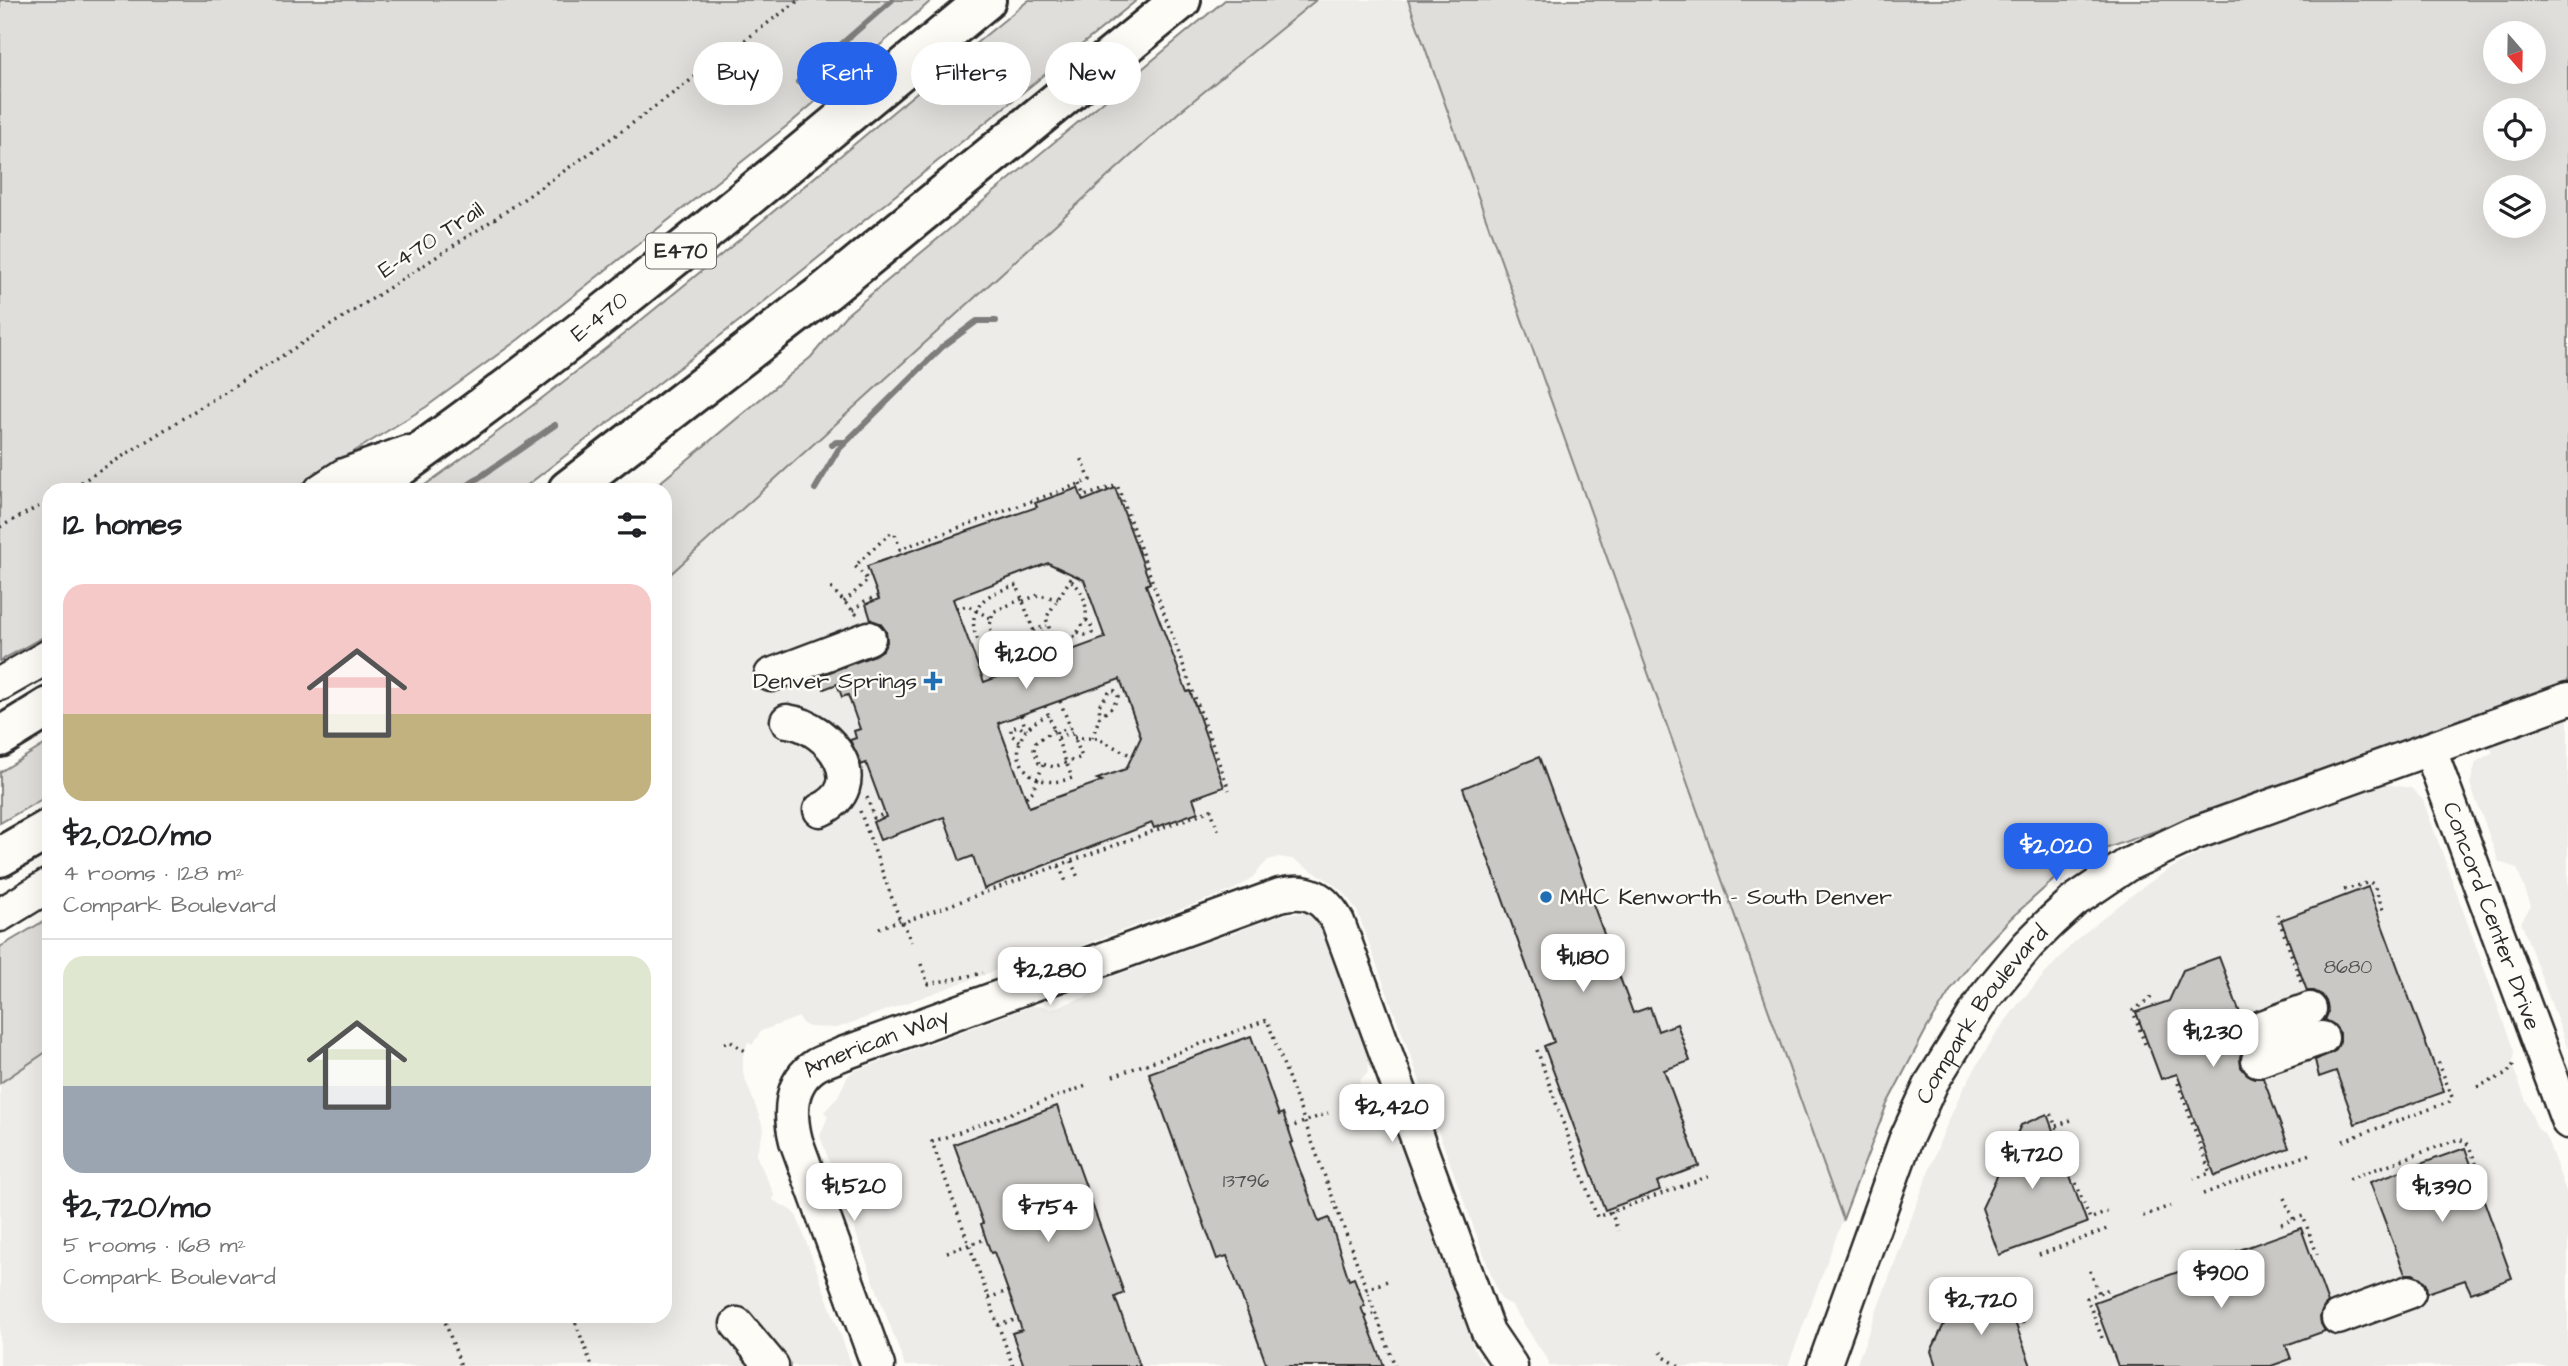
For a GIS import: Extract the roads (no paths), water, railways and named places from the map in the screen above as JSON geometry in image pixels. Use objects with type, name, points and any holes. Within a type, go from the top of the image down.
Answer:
[{"type":"highway","name":"E-470","points":[[377,483],[684,249],[986,0]]},
{"type":"highway","points":[[578,483],[826,291],[1181,0]]},
{"type":"highway","points":[[0,737],[42,711]]},
{"type":"highway","points":[[0,857],[42,833]]},
{"type":"street","points":[[603,483],[640,437]]},
{"type":"street","points":[[332,483],[344,475],[432,443]]},
{"type":"street","points":[[771,675],[861,624]]},
{"type":"street","points":[[0,684],[42,660]]},
{"type":"street","name":"Compark Boulevard","points":[[1824,1366],[1905,1141],[1932,1082],[1979,1006],[2028,945],[2074,901],[2107,877],[2147,855],[2231,820],[2568,699]]},
{"type":"street","points":[[788,721],[812,727],[828,740],[838,754],[844,777],[842,790],[832,804],[820,810]]},
{"type":"street","name":"Concord Center Drive","points":[[2430,750],[2568,1122]]},
{"type":"street","points":[[0,915],[42,889]]},
{"type":"street","name":"American Way","points":[[878,1366],[796,1141],[792,1103],[798,1081],[816,1065],[842,1054],[1291,892],[1313,894],[1322,899],[1338,922],[1488,1332],[1511,1366]]},
{"type":"street","points":[[2307,999],[2253,1046],[2322,1038]]},
{"type":"street","points":[[2338,1318],[2409,1292]]},
{"type":"street","points":[[737,1324],[772,1366]]},
{"type":"waterway","points":[[844,42],[892,0]]},
{"type":"waterway","points":[[815,489],[838,450],[942,347],[977,321],[996,321]]},
{"type":"waterway","points":[[471,483],[555,425]]},
{"type":"waterway","points":[[832,445],[845,442]]},
{"type":"place","name":"Denver Springs","points":[[933,681]]},
{"type":"place","name":"MHC Kenworth - South Denver","points":[[1546,897]]}]
